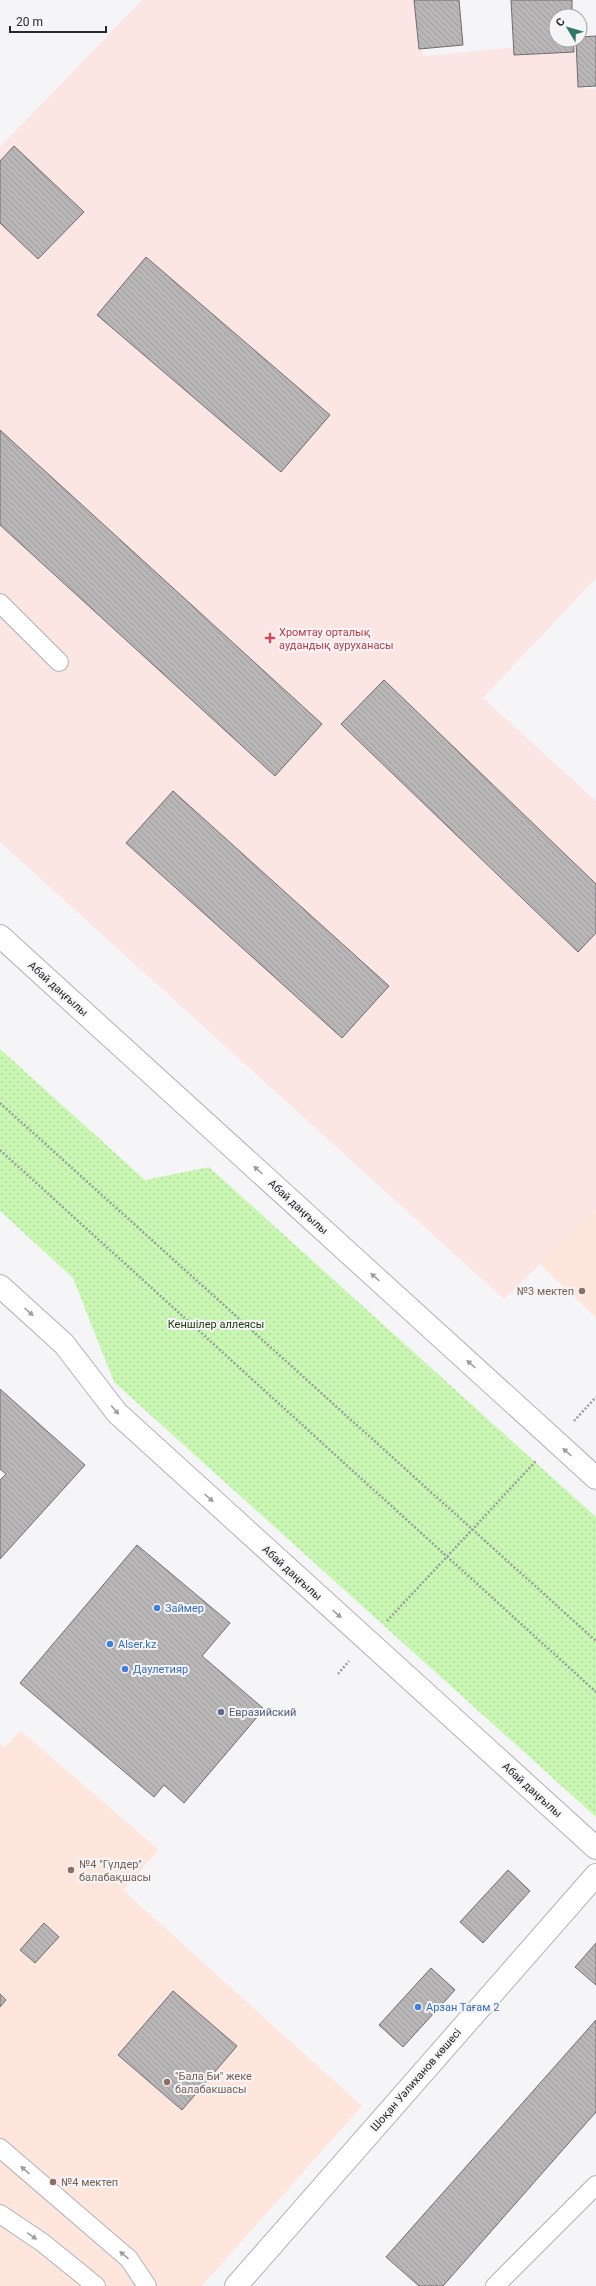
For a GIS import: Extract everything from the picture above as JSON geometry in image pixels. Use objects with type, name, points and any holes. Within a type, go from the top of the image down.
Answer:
[{"type":"street","name":"Абай даңғылы","points":[[0,936],[596,1478]]},
{"type":"street","name":"Абай даңғылы","points":[[0,1286],[64,1344],[117,1413],[596,1848]]},
{"type":"street","name":"Шоқан Уәлиханов көшесі","points":[[236,2286],[596,1875]]},
{"type":"lane","points":[[0,603],[59,662]]},
{"type":"lane","points":[[0,2148],[129,2259],[147,2286]]},
{"type":"lane","points":[[495,2286],[596,2185]]},
{"type":"lane","points":[[0,2214],[43,2243],[96,2286]]},
{"type":"path","points":[[0,1103],[596,1642]]},
{"type":"path","points":[[0,1150],[596,1692]]},
{"type":"path","points":[[338,1674],[596,1397]]},
{"type":"shaded area","name":"Хромтау орталық аудандық ауруханасы","points":[[142,0],[415,0],[423,56],[548,44],[548,48],[582,48],[584,89],[596,89],[596,578],[483,698],[596,801],[596,1210],[504,1299],[0,842],[0,147]]},
{"type":"shaded area","name":"№3 мектеп","points":[[596,1210],[596,1318],[540,1264]]},
{"type":"shaded area","name":"\"Бала Би\" жеке балабакшасы","points":[[21,1731],[159,1850],[123,1890],[362,2106],[202,2286],[0,2286],[0,1744],[4,1747]]},
{"type":"green space","name":"Кеншілер аллеясы","points":[[0,1049],[145,1180],[209,1167],[596,1517],[596,1817],[114,1382],[73,1278],[0,1211]]},
{"type":"building","points":[[414,0],[459,0],[463,45],[419,49]]},
{"type":"building","points":[[511,0],[572,0],[572,8],[548,8],[548,48],[574,48],[574,52],[514,55]]},
{"type":"building","points":[[588,36],[596,36],[596,86],[578,87],[576,48],[588,48]]},
{"type":"building","points":[[14,146],[84,212],[38,259],[0,223],[0,161]]},
{"type":"building","points":[[146,257],[330,415],[281,472],[97,315]]},
{"type":"building","points":[[0,430],[322,724],[275,776],[0,525]]},
{"type":"building","points":[[384,680],[596,884],[596,933],[578,952],[341,724]]},
{"type":"building","points":[[173,791],[389,986],[342,1038],[126,843]]},
{"type":"building","points":[[0,1389],[85,1465],[0,1559],[0,1480],[6,1474],[0,1469]]},
{"type":"building","name":"Даулетияр","points":[[137,1545],[230,1623],[202,1656],[264,1709],[184,1803],[164,1785],[154,1797],[20,1683]]},
{"type":"building","points":[[508,1870],[530,1891],[483,1943],[460,1922]]},
{"type":"building","points":[[44,1923],[59,1937],[35,1963],[20,1950]]},
{"type":"building","points":[[596,1943],[596,1985],[575,1967]]},
{"type":"building","points":[[431,1968],[455,1990],[403,2047],[379,2025]]},
{"type":"building","points":[[173,1991],[237,2046],[182,2110],[118,2055]]},
{"type":"building","points":[[0,1994],[6,2000],[0,2007]]},
{"type":"building","points":[[596,2020],[596,2112],[443,2286],[419,2286],[386,2257]]},
{"type":"place","name":"Хромтау орталық аудандық ауруханасы","points":[[270,638]]},
{"type":"place","name":"№3 мектеп","points":[[582,1291]]},
{"type":"place","name":"Займер","points":[[157,1608]]},
{"type":"place","name":"Alser.kz","points":[[110,1644]]},
{"type":"place","name":"Даулетияр","points":[[125,1669]]},
{"type":"place","name":"Евразийский","points":[[221,1712]]},
{"type":"place","name":"№4 \"Гүлдер\" балабақшасы","points":[[71,1870]]},
{"type":"place","name":"Арзан Тағам 2","points":[[418,2007]]},
{"type":"place","name":"\"Бала Би\" жеке балабакшасы","points":[[167,2082]]},
{"type":"place","name":"№4 мектеп","points":[[53,2182]]}]
